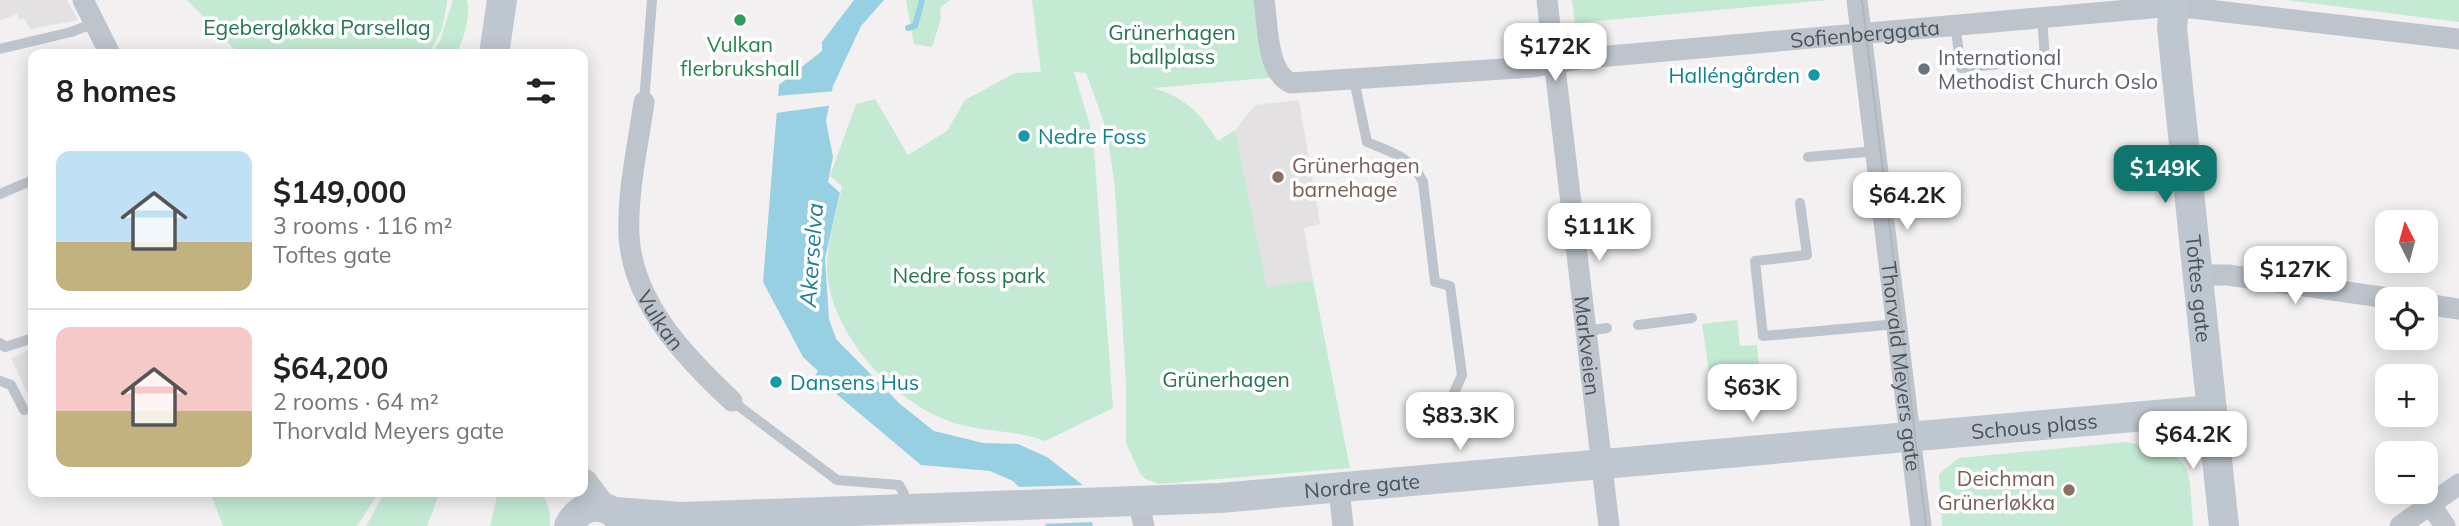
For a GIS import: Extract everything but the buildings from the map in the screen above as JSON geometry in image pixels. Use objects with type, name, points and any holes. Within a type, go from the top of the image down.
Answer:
[{"type":"street","points":[[83,0],[108,49]]},
{"type":"street","points":[[495,49],[502,0]]},
{"type":"street","name":"Sofienberggata","points":[[1264,0],[1275,68],[1282,79],[1292,83],[1533,67],[1556,62],[2174,3],[2459,39]]},
{"type":"street","name":"Markveien","points":[[1547,0],[1556,62],[1554,78],[1597,329],[1609,526]]},
{"type":"street","name":"Thorvald Meyers gate","points":[[1857,0],[1921,526]]},
{"type":"street","name":"Toftes gate","points":[[2174,3],[2173,39],[2212,411]]},
{"type":"street","name":"Vulkan","points":[[644,102],[629,208],[634,267],[672,338],[691,363],[732,401]]},
{"type":"street","points":[[2198,275],[2228,275],[2375,296]]},
{"type":"street","points":[[2438,306],[2459,309]]},
{"type":"street","points":[[2212,411],[2224,526]]},
{"type":"street","name":"Schous plass","points":[[1910,437],[2212,411]]},
{"type":"street","name":"Nordre gate","points":[[682,517],[905,510],[939,517],[1007,507],[1093,504],[1141,514],[1339,489],[1910,437]]},
{"type":"street","points":[[2438,498],[2459,484]]},
{"type":"street","points":[[1339,489],[1343,526]]},
{"type":"street","points":[[2400,526],[2430,504],[2445,526]]},
{"type":"street","points":[[589,509],[682,517]]},
{"type":"street","points":[[645,526],[682,517]]},
{"type":"lane","name":"Vulkan","points":[[644,102],[652,0]]},
{"type":"lane","points":[[1955,24],[1961,68],[2045,59],[2042,17]]},
{"type":"lane","points":[[0,49],[71,32],[95,23]]},
{"type":"lane","points":[[1354,80],[1367,142],[1405,158],[1416,167],[1423,182],[1435,282],[1450,286],[1462,375],[1453,395],[1458,428]]},
{"type":"lane","points":[[1808,157],[1877,151]]},
{"type":"lane","points":[[0,194],[28,182]]},
{"type":"lane","points":[[1800,203],[1807,255],[1755,261],[1763,336],[1897,324]]},
{"type":"lane","points":[[1638,325],[1692,318]]},
{"type":"lane","points":[[0,343],[5,346],[28,339]]},
{"type":"lane","points":[[0,381],[11,385],[24,410]]},
{"type":"lane","name":"Vulkan","points":[[732,401],[837,480],[899,485],[904,494],[905,510]]},
{"type":"shaded area","points":[[0,0],[67,0],[78,20],[30,29],[24,18],[19,19],[17,14],[0,21]]},
{"type":"shaded area","name":"Grünerhagen barnehage","points":[[1299,100],[1320,224],[1304,228],[1313,280],[1267,288],[1235,130],[1255,105]]},
{"type":"shaded area","points":[[28,350],[28,394],[11,358]]},
{"type":"green space","name":"Egebergløkka Parsellag","points":[[187,0],[447,0],[442,29],[432,49],[234,49]]},
{"type":"green space","points":[[453,0],[467,0],[466,28],[458,49],[434,49],[440,41]]},
{"type":"green space","points":[[906,0],[950,0],[940,8],[941,19],[932,47],[914,44]]},
{"type":"green space","points":[[1032,0],[1264,0],[1277,77],[1153,88],[1174,96],[1191,107],[1218,141],[1235,130],[1267,287],[1313,280],[1350,468],[1160,484],[1145,479],[1140,473],[1126,443],[1126,386],[1115,189],[1107,131],[1086,73],[1074,72],[1093,136],[1113,408],[1045,441],[1025,435],[966,426],[942,418],[917,405],[874,368],[856,346],[841,322],[831,296],[827,260],[842,186],[830,176],[856,104],[875,99],[908,155],[947,131],[965,100],[1015,73],[1041,72]]},
{"type":"green space","points":[[1572,0],[1828,0],[1575,23]]},
{"type":"green space","points":[[2287,0],[2459,0],[2459,22]]},
{"type":"green space","points":[[1737,320],[1740,346],[1757,345],[1761,388],[1712,392],[1702,324]]},
{"type":"green space","points":[[2126,442],[2165,452],[2184,464],[2190,486],[2193,526],[1942,526],[1939,474],[1959,458]]},
{"type":"green space","points":[[212,497],[376,497],[357,526],[223,526]]},
{"type":"green space","points":[[382,497],[438,497],[427,526],[366,526]]},
{"type":"green space","points":[[497,497],[545,497],[550,513],[550,526],[490,526]]},
{"type":"water","name":"Akerselva","points":[[854,0],[884,0],[861,26],[833,86],[826,121],[833,157],[828,182],[840,193],[825,258],[829,319],[836,339],[900,404],[934,431],[983,443],[1018,444],[1047,457],[1084,486],[1093,526],[1046,526],[1028,496],[1013,481],[990,471],[921,465],[815,376],[818,371],[803,357],[763,282],[779,85],[822,51],[822,42]]},
{"type":"pier","points":[[836,91],[834,105],[776,113],[776,96]]},
{"type":"pier","points":[[1088,485],[1094,522],[1041,524],[1015,487]]},
{"type":"waterway","points":[[908,28],[915,26],[922,0]]},
{"type":"tram line","points":[[1862,0],[1926,526]]},
{"type":"place","name":"Vulkan flerbrukshall","points":[[740,20]]},
{"type":"place","name":"International Methodist Church Oslo","points":[[1924,69]]},
{"type":"place","name":"Halléngården","points":[[1814,75]]},
{"type":"place","name":"Nedre Foss","points":[[1024,136]]},
{"type":"place","name":"Grünerhagen barnehage","points":[[1278,177]]},
{"type":"place","name":"Dansens Hus","points":[[776,382]]},
{"type":"place","name":"Deichman Grünerløkka","points":[[2069,490]]},
{"type":"park label","name":"Grünerhagen ballplass","points":[[1172,44]]},
{"type":"park label","name":"Nedre foss park","points":[[969,275]]},
{"type":"park label","name":"Grünerhagen","points":[[1226,379]]}]
